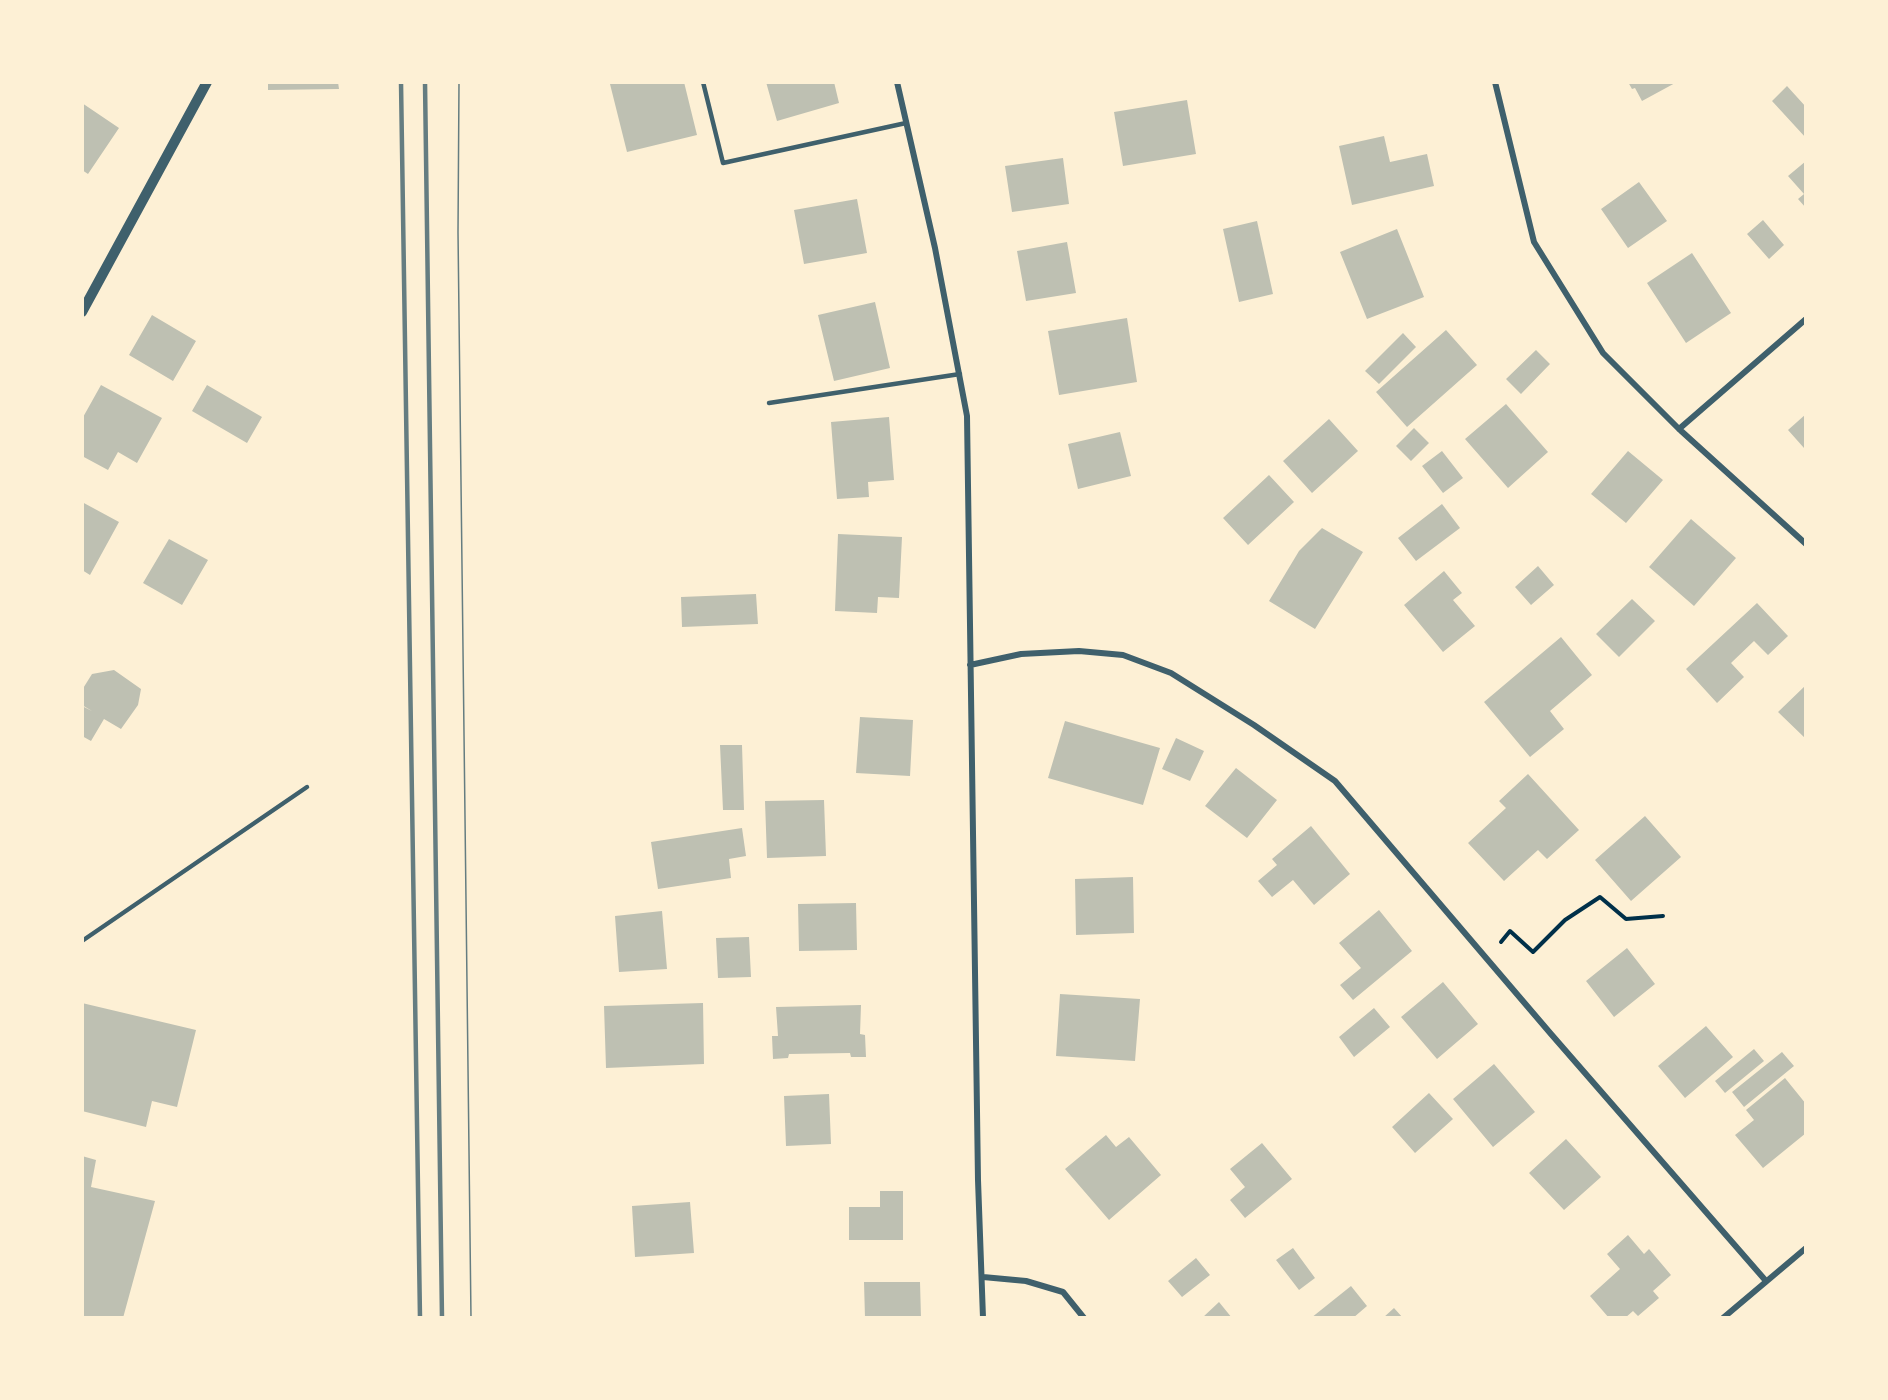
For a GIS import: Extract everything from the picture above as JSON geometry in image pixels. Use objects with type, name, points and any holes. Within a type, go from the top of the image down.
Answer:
[{"type":"street","points":[[82,312],[207,82]]},
{"type":"street","points":[[897,82],[935,248],[968,424],[978,1180],[983,1317]]},
{"type":"street","points":[[1495,82],[1534,242],[1603,353],[1678,429],[1806,544]]},
{"type":"street","points":[[1678,429],[1806,319]]},
{"type":"street","points":[[970,665],[1021,654],[1079,651],[1123,655],[1171,673],[1254,725],[1335,781],[1766,1281]]},
{"type":"street","points":[[1723,1317],[1806,1248]]},
{"type":"street","points":[[983,1277],[1026,1281],[1063,1292],[1084,1317]]},
{"type":"lane","points":[[703,82],[723,163],[906,123]]},
{"type":"lane","points":[[769,402],[960,374]]},
{"type":"lane","points":[[82,941],[308,788]]},
{"type":"path","points":[[1486,958],[1510,931],[1533,951],[1565,920],[1600,897],[1626,920],[1663,915]]},
{"type":"building","points":[[268,82],[338,82],[339,89],[268,90]]},
{"type":"building","points":[[617,82],[684,82],[697,135],[627,152],[610,84]]},
{"type":"building","points":[[766,82],[834,82],[839,103],[777,121]]},
{"type":"building","points":[[1628,82],[1677,82],[1642,101],[1635,88],[1632,89]]},
{"type":"building","points":[[1787,86],[1806,107],[1806,138],[1772,101]]},
{"type":"building","points":[[1187,100],[1196,154],[1123,166],[1114,112]]},
{"type":"building","points":[[82,103],[119,128],[88,174],[82,170]]},
{"type":"building","points":[[1384,136],[1390,162],[1427,154],[1434,186],[1352,205],[1339,146]]},
{"type":"building","points":[[1063,158],[1069,204],[1012,212],[1005,166]]},
{"type":"building","points":[[1806,161],[1806,208],[1798,199],[1804,194],[1788,176]]},
{"type":"building","points":[[1639,182],[1667,221],[1628,248],[1601,209]]},
{"type":"building","points":[[857,199],[867,253],[804,264],[794,210]]},
{"type":"building","points":[[1763,220],[1784,245],[1769,259],[1747,234]]},
{"type":"building","points":[[1257,221],[1273,294],[1239,302],[1223,229]]},
{"type":"building","points":[[1397,229],[1424,297],[1367,319],[1340,252]]},
{"type":"building","points":[[1067,242],[1076,293],[1026,301],[1017,251]]},
{"type":"building","points":[[1692,253],[1731,313],[1686,343],[1647,283]]},
{"type":"building","points":[[875,302],[890,368],[834,381],[818,315]]},
{"type":"building","points":[[152,315],[196,341],[173,381],[129,355]]},
{"type":"building","points":[[1127,318],[1137,382],[1059,395],[1048,331]]},
{"type":"building","points":[[1446,330],[1477,365],[1407,427],[1376,392]]},
{"type":"building","points":[[1403,333],[1416,347],[1379,384],[1365,371]]},
{"type":"building","points":[[1536,350],[1550,364],[1521,394],[1506,379]]},
{"type":"building","points":[[101,385],[162,418],[137,463],[118,452],[108,470],[82,456],[82,419]]},
{"type":"building","points":[[207,385],[262,417],[247,443],[192,411]]},
{"type":"building","points":[[1506,404],[1548,452],[1508,488],[1465,439]]},
{"type":"building","points":[[1806,414],[1806,447],[1804,448],[1788,430]]},
{"type":"building","points":[[889,417],[894,480],[868,482],[869,497],[837,499],[831,422]]},
{"type":"building","points":[[1329,419],[1358,451],[1312,493],[1283,461]]},
{"type":"building","points":[[1414,428],[1429,443],[1411,461],[1396,446]]},
{"type":"building","points":[[1120,432],[1131,476],[1078,489],[1068,444]]},
{"type":"building","points":[[1442,451],[1463,478],[1443,493],[1422,466]]},
{"type":"building","points":[[1628,451],[1663,480],[1626,523],[1591,494]]},
{"type":"building","points":[[1269,475],[1294,502],[1248,545],[1223,518]]},
{"type":"building","points":[[82,502],[119,522],[90,575],[82,570]]},
{"type":"building","points":[[1442,504],[1460,528],[1416,561],[1398,538]]},
{"type":"building","points":[[1691,519],[1736,558],[1694,606],[1649,567]]},
{"type":"building","points":[[1322,528],[1363,552],[1315,629],[1269,601],[1299,551]]},
{"type":"building","points":[[838,534],[902,537],[899,598],[878,597],[877,613],[835,611]]},
{"type":"building","points":[[169,539],[208,560],[182,605],[143,583]]},
{"type":"building","points":[[1538,566],[1554,585],[1531,605],[1515,587]]},
{"type":"building","points":[[1444,571],[1462,593],[1453,600],[1475,626],[1443,652],[1404,605]]},
{"type":"building","points":[[756,594],[758,624],[682,627],[681,597]]},
{"type":"building","points":[[1632,599],[1655,621],[1619,657],[1596,634]]},
{"type":"building","points":[[1757,603],[1788,636],[1768,655],[1754,641],[1731,663],[1744,677],[1717,703],[1686,669]]},
{"type":"building","points":[[1561,637],[1592,675],[1550,711],[1564,729],[1530,757],[1484,702]]},
{"type":"building","points":[[114,670],[141,689],[138,705],[121,729],[104,719],[91,741],[82,736],[82,706],[92,711],[82,705],[82,690],[92,674]]},
{"type":"building","points":[[1806,685],[1806,739],[1778,712]]},
{"type":"building","points":[[860,717],[913,720],[910,776],[856,773]]},
{"type":"building","points":[[1065,721],[1160,748],[1143,805],[1048,778]]},
{"type":"building","points":[[1176,738],[1204,751],[1190,781],[1162,769]]},
{"type":"building","points":[[720,745],[742,745],[744,810],[723,810]]},
{"type":"building","points":[[1236,768],[1277,800],[1247,838],[1205,806]]},
{"type":"building","points":[[1528,774],[1579,830],[1547,859],[1538,850],[1504,881],[1468,843],[1506,808],[1499,801]]},
{"type":"building","points":[[824,800],[826,856],[767,858],[765,801]]},
{"type":"building","points":[[1645,816],[1681,857],[1631,901],[1595,860]]},
{"type":"building","points":[[1311,826],[1350,874],[1314,905],[1293,880],[1272,897],[1258,881],[1277,865],[1272,859]]},
{"type":"building","points":[[742,828],[746,856],[729,859],[731,878],[658,889],[651,842]]},
{"type":"building","points":[[1133,877],[1134,933],[1076,935],[1075,879]]},
{"type":"building","points":[[856,903],[857,950],[799,951],[798,904]]},
{"type":"building","points":[[1379,910],[1412,951],[1353,1000],[1340,985],[1361,968],[1339,943]]},
{"type":"building","points":[[662,911],[667,969],[619,972],[615,916]]},
{"type":"building","points":[[749,937],[751,977],[718,978],[716,938]]},
{"type":"building","points":[[1627,948],[1655,984],[1614,1017],[1586,981]]},
{"type":"building","points":[[1443,982],[1478,1024],[1437,1059],[1401,1017]]},
{"type":"building","points":[[1060,994],[1140,999],[1135,1061],[1056,1056]]},
{"type":"building","points":[[82,1003],[196,1030],[177,1107],[152,1101],[146,1127],[82,1111]]},
{"type":"building","points":[[703,1003],[704,1064],[606,1068],[604,1006]]},
{"type":"building","points":[[861,1005],[860,1034],[865,1035],[866,1057],[851,1057],[850,1053],[789,1054],[788,1058],[773,1059],[772,1036],[778,1036],[776,1007]]},
{"type":"building","points":[[1374,1008],[1390,1027],[1354,1057],[1339,1037]]},
{"type":"building","points":[[1706,1026],[1733,1057],[1685,1098],[1658,1066]]},
{"type":"building","points":[[1754,1049],[1764,1061],[1725,1093],[1715,1081]]},
{"type":"building","points":[[1782,1052],[1794,1066],[1744,1107],[1732,1092]]},
{"type":"building","points":[[1494,1064],[1535,1112],[1493,1147],[1453,1099]]},
{"type":"building","points":[[1785,1078],[1806,1104],[1806,1133],[1763,1168],[1735,1135],[1754,1120],[1746,1110]]},
{"type":"building","points":[[1429,1093],[1453,1119],[1415,1153],[1392,1127]]},
{"type":"building","points":[[829,1094],[831,1144],[786,1146],[784,1096]]},
{"type":"building","points":[[1106,1135],[1116,1147],[1129,1137],[1161,1175],[1109,1220],[1065,1169]]},
{"type":"building","points":[[1566,1139],[1601,1177],[1564,1210],[1529,1173]]},
{"type":"building","points":[[1262,1143],[1292,1179],[1245,1218],[1230,1200],[1245,1187],[1230,1169]]},
{"type":"building","points":[[82,1156],[96,1160],[91,1187],[155,1201],[123,1318],[82,1318]]},
{"type":"building","points":[[880,1191],[903,1191],[903,1240],[849,1240],[849,1207],[880,1207]]},
{"type":"building","points":[[690,1202],[694,1253],[635,1257],[632,1206]]},
{"type":"building","points":[[1628,1235],[1644,1254],[1649,1249],[1671,1275],[1653,1291],[1659,1298],[1638,1316],[1633,1311],[1625,1318],[1609,1318],[1590,1296],[1620,1269],[1607,1254]]},
{"type":"building","points":[[1293,1248],[1315,1278],[1299,1290],[1276,1260]]},
{"type":"building","points":[[1196,1258],[1210,1275],[1182,1297],[1168,1281]]},
{"type":"building","points":[[864,1282],[920,1282],[921,1318],[865,1318]]},
{"type":"building","points":[[1351,1286],[1367,1306],[1353,1318],[1311,1318]]},
{"type":"building","points":[[1219,1302],[1232,1318],[1202,1318]]},
{"type":"building","points":[[1394,1308],[1403,1318],[1383,1318]]},
{"type":"tram line","points":[[459,82],[458,232],[471,1318]]},
{"type":"railway","points":[[401,82],[420,1318]]},
{"type":"railway","points":[[425,82],[442,1318]]}]
